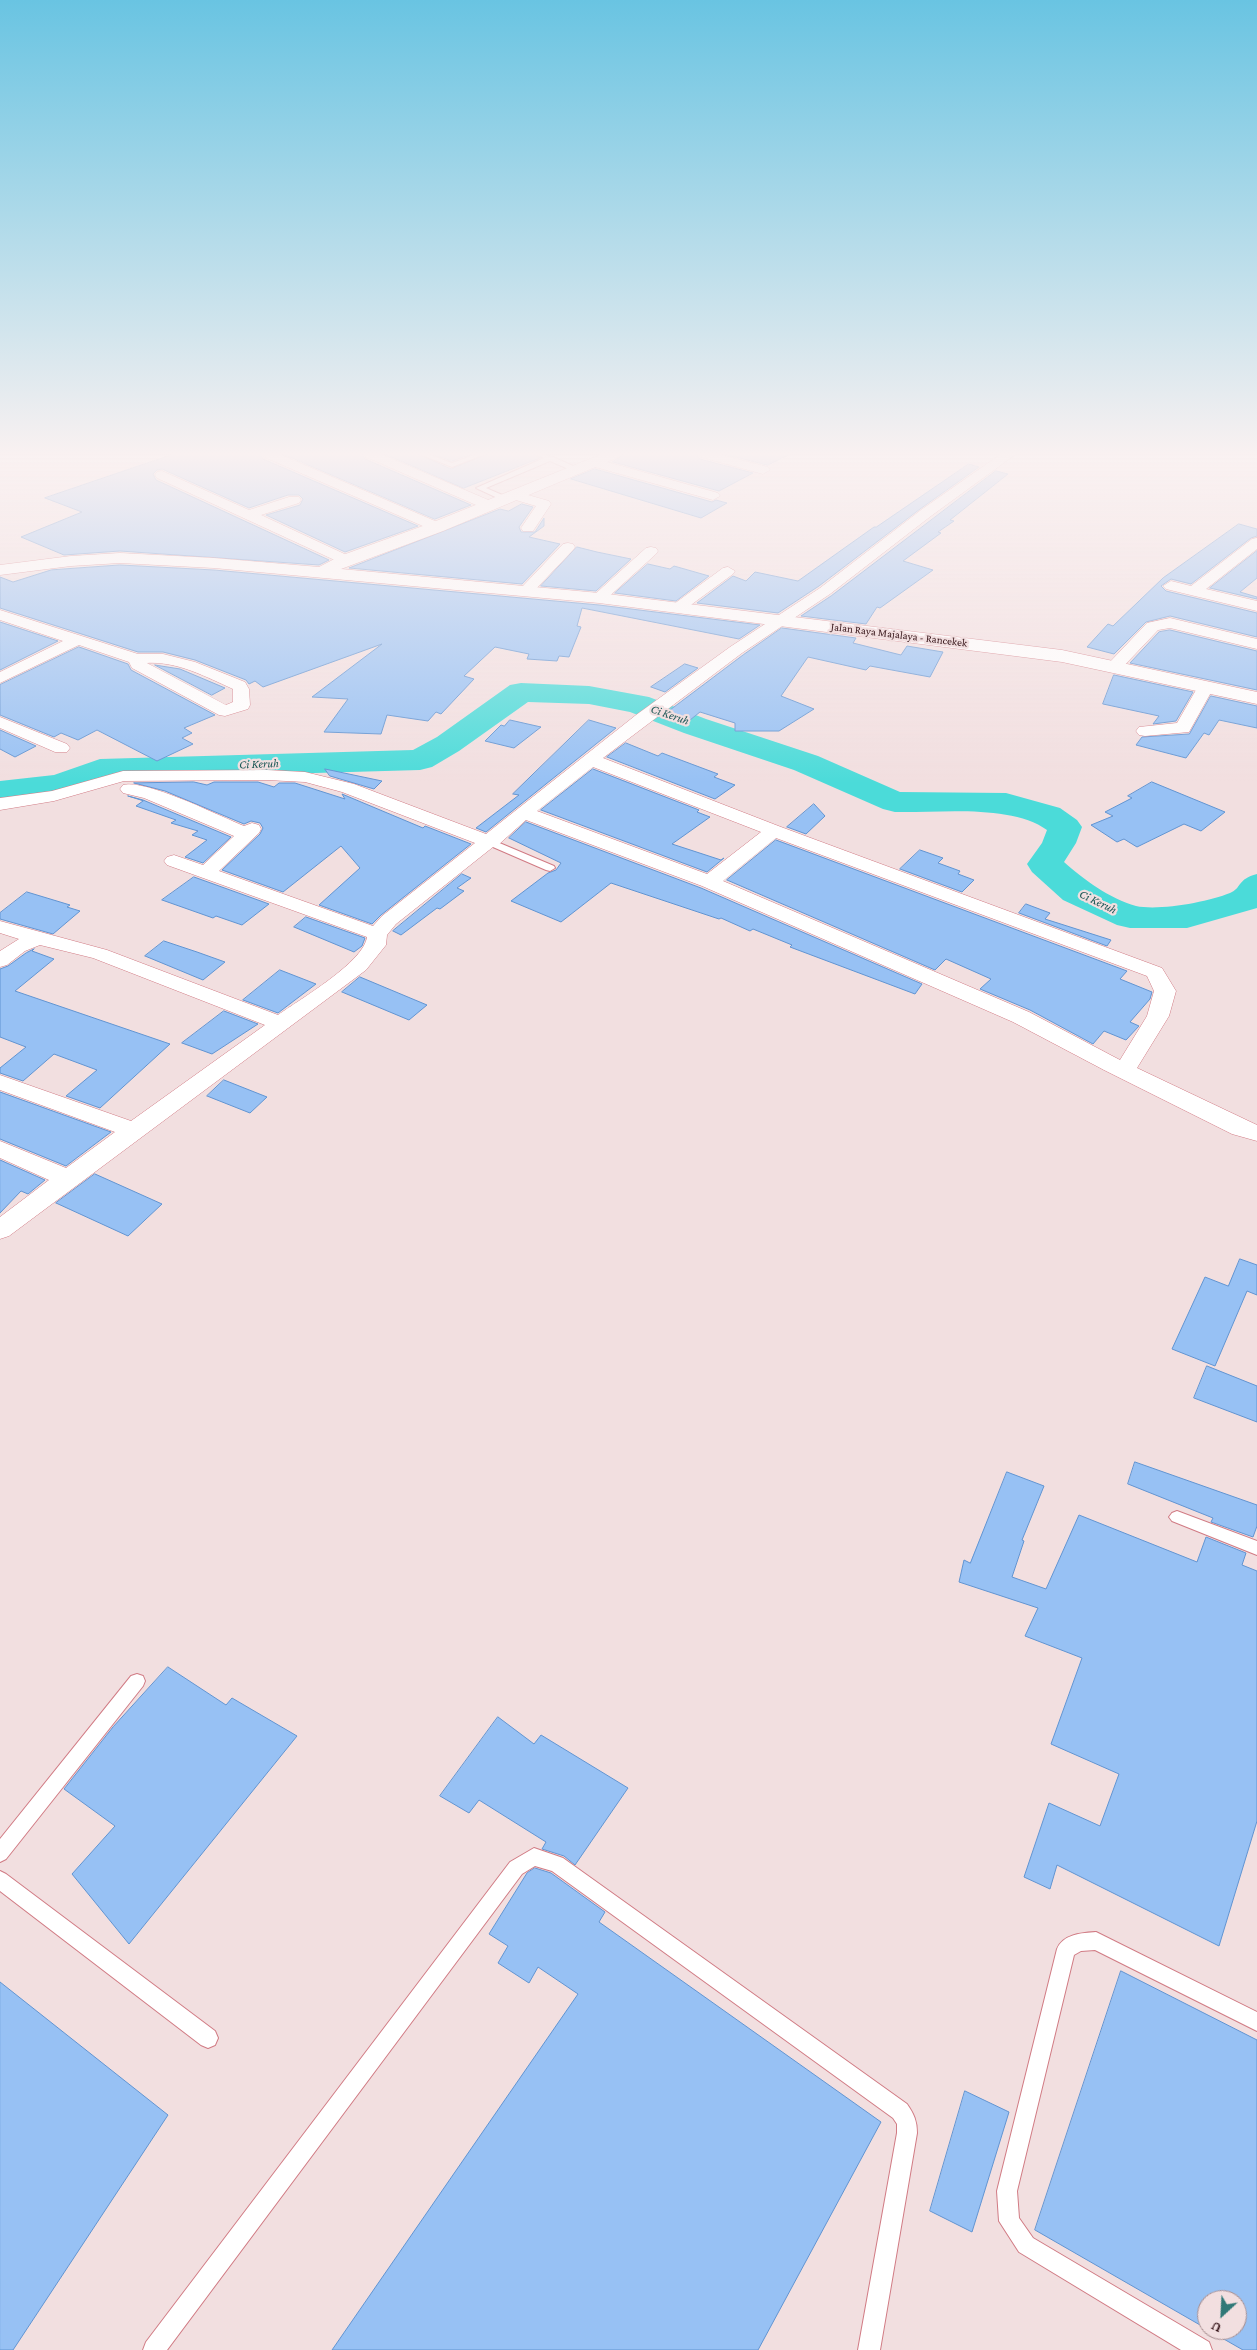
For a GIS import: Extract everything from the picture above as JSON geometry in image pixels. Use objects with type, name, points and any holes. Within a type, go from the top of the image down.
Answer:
[{"type":"main road","name":"Jalan Raya Majalaya - Rancekek","points":[[0,570],[63,564]]},
{"type":"main road","name":"Jalan Raya Majalaya - Rancekek","points":[[222,564],[599,598],[1062,656],[1257,698]]},
{"type":"main road","points":[[322,572],[339,564]]},
{"type":"street","points":[[526,591],[552,564]]},
{"type":"street","points":[[599,598],[637,564]]},
{"type":"street","points":[[0,1229],[66,1178],[135,1131],[359,966],[376,945],[377,934],[388,920],[490,842],[650,714],[736,650],[783,620],[860,564]]},
{"type":"street","points":[[1194,591],[1229,564]]},
{"type":"street","points":[[679,607],[728,571]]},
{"type":"street","points":[[1171,586],[1257,606]]},
{"type":"street","points":[[0,615],[137,659],[160,657],[210,673],[239,686],[241,689],[242,705],[225,711],[138,665],[137,659]]},
{"type":"street","points":[[1114,667],[1153,626],[1160,624],[1170,623],[1257,644]]},
{"type":"street","points":[[0,678],[75,640]]},
{"type":"street","points":[[1145,731],[1182,728],[1206,687]]},
{"type":"street","points":[[0,722],[61,748]]},
{"type":"street","points":[[592,760],[774,831],[1155,972],[1165,990],[1158,1016],[1124,1072]]},
{"type":"street","points":[[0,804],[54,796],[123,776],[305,777],[365,793],[490,842]]},
{"type":"street","points":[[150,794],[169,777]]},
{"type":"street","points":[[129,789],[150,794],[249,832],[206,872]]},
{"type":"street","points":[[525,814],[709,882],[1021,1017],[1124,1072],[1240,1128],[1257,1133]]},
{"type":"street","points":[[709,882],[774,831]]},
{"type":"street","points":[[174,861],[377,934]]},
{"type":"street","points":[[0,927],[100,954],[282,1024]]},
{"type":"street","points":[[0,961],[18,947],[38,938]]},
{"type":"street","points":[[0,1082],[135,1131]]},
{"type":"street","points":[[0,1149],[66,1178]]},
{"type":"lane","points":[[490,842],[550,868]]},
{"type":"lane","points":[[1177,1517],[1257,1548]]},
{"type":"lane","points":[[0,1853],[136,1681]]},
{"type":"lane","points":[[154,2350],[516,1868],[534,1857],[558,1864],[900,2112],[907,2121],[907,2133],[869,2350]]},
{"type":"lane","points":[[0,1880],[208,2038]]},
{"type":"lane","points":[[1201,2350],[1026,2245],[1009,2221],[1007,2190],[1066,1948],[1079,1942],[1096,1941],[1257,2022]]},
{"type":"building","points":[[360,564],[541,564],[522,584],[349,568]]},
{"type":"building","points":[[562,564],[626,564],[596,591],[541,586]]},
{"type":"building","points":[[648,564],[670,569],[674,566],[709,576],[676,601],[615,593]]},
{"type":"building","points":[[822,564],[848,564],[778,613],[697,603],[733,576],[746,581],[755,572],[798,581]]},
{"type":"building","points":[[874,564],[912,564],[933,570],[880,608],[877,607],[866,624],[801,616]]},
{"type":"building","points":[[1183,564],[1218,564],[1191,584],[1171,579],[1161,586],[1166,591],[1257,613],[1257,637],[1170,616],[1146,622],[1114,654],[1087,647],[1108,624],[1113,626],[1163,578]]},
{"type":"building","points":[[1241,564],[1257,564],[1257,578],[1240,592],[1257,597],[1257,599],[1210,588]]},
{"type":"building","points":[[120,565],[214,570],[599,605],[760,625],[739,639],[582,608],[577,626],[581,627],[569,657],[559,656],[557,661],[527,659],[529,654],[495,647],[464,676],[474,679],[441,714],[436,712],[428,721],[387,715],[381,734],[324,732],[348,699],[312,697],[382,644],[263,687],[255,681],[249,684],[246,680],[195,660],[163,652],[138,652],[0,608],[0,577],[13,582],[51,570]]},
{"type":"building","points":[[0,622],[58,641],[0,670]]},
{"type":"building","points":[[782,628],[856,638],[853,643],[901,655],[907,646],[943,652],[930,677],[870,666],[866,670],[808,657],[781,696],[814,709],[779,731],[735,731],[735,723],[700,712],[690,720],[666,713]]},
{"type":"building","points":[[1170,630],[1257,651],[1257,690],[1130,663],[1159,632]]},
{"type":"building","points":[[79,647],[128,664],[131,670],[215,715],[184,728],[192,733],[182,738],[193,744],[157,761],[97,730],[78,740],[61,733],[54,737],[0,715],[0,685]]},
{"type":"building","points":[[685,664],[698,668],[665,692],[651,687]]},
{"type":"building","points":[[155,665],[180,669],[225,688],[212,695]]},
{"type":"building","points":[[1114,675],[1193,692],[1176,721],[1153,724],[1159,716],[1103,704]]},
{"type":"building","points":[[1211,696],[1257,706],[1257,728],[1219,720],[1209,735],[1204,733],[1186,758],[1136,745],[1142,737],[1189,734]]},
{"type":"building","points":[[510,720],[541,727],[514,748],[485,741],[501,725],[504,726]]},
{"type":"building","points":[[589,720],[616,728],[486,832],[476,828],[519,795],[513,794]]},
{"type":"building","points":[[0,730],[36,746],[15,757],[0,749]]},
{"type":"building","points":[[626,743],[658,756],[662,753],[718,774],[714,777],[735,785],[715,799],[607,757]]},
{"type":"building","points":[[325,769],[382,781],[374,789],[330,776]]},
{"type":"building","points":[[593,769],[699,810],[697,812],[710,817],[672,844],[721,860],[724,858],[707,872],[541,810]]},
{"type":"building","points":[[194,782],[207,785],[214,782],[258,782],[274,787],[279,783],[295,783],[345,799],[342,794],[423,828],[425,826],[471,844],[372,924],[319,905],[360,868],[341,846],[283,892],[222,870],[260,834],[263,828],[260,823],[251,821],[244,824],[165,791],[134,783]]},
{"type":"building","points":[[1152,782],[1225,812],[1201,831],[1184,824],[1137,847],[1124,839],[1117,842],[1091,825],[1113,816],[1105,812],[1132,798],[1128,796]]},
{"type":"building","points":[[128,796],[143,800],[231,837],[203,863],[185,857],[207,840],[192,835],[198,831],[171,823],[176,820],[136,806],[143,801]]},
{"type":"building","points":[[814,804],[825,816],[806,834],[787,827]]},
{"type":"building","points":[[526,822],[701,888],[922,984],[915,994],[790,947],[792,945],[753,929],[750,931],[721,918],[719,919],[611,883],[561,922],[511,901],[548,873],[556,870],[561,863],[509,838]]},
{"type":"building","points":[[776,840],[1127,971],[1120,979],[1152,992],[1150,999],[1130,1022],[1139,1026],[1126,1040],[1104,1031],[1093,1044],[1030,1010],[980,989],[991,979],[946,959],[935,970],[727,880]]},
{"type":"building","points":[[920,850],[943,858],[938,863],[960,871],[958,874],[974,880],[962,892],[900,869]]},
{"type":"building","points":[[462,874],[471,878],[457,888],[464,891],[440,909],[437,908],[401,935],[393,931]]},
{"type":"building","points":[[194,877],[269,904],[242,925],[216,916],[213,918],[162,900]]},
{"type":"building","points":[[27,892],[70,905],[67,907],[80,911],[53,934],[0,919],[0,913]]},
{"type":"building","points":[[1026,904],[1050,913],[1045,919],[1111,940],[1107,946],[1019,913]]},
{"type":"building","points":[[306,917],[365,938],[362,946],[354,952],[294,927]]},
{"type":"building","points":[[164,941],[225,962],[203,980],[145,956]]},
{"type":"building","points":[[34,949],[32,951],[54,959],[15,991],[170,1044],[100,1108],[66,1096],[97,1070],[54,1054],[23,1081],[0,1073],[0,1068],[26,1047],[0,1037],[0,969]]},
{"type":"building","points":[[280,970],[316,984],[278,1013],[243,1000]]},
{"type":"building","points":[[360,977],[427,1005],[409,1020],[342,992]]},
{"type":"building","points":[[224,1011],[258,1024],[212,1054],[182,1043]]},
{"type":"building","points":[[224,1080],[267,1097],[250,1113],[207,1096]]},
{"type":"building","points":[[0,1092],[111,1132],[66,1166],[0,1139]]},
{"type":"building","points":[[0,1160],[45,1180],[28,1194],[21,1191],[0,1213]]},
{"type":"building","points":[[95,1174],[162,1204],[128,1236],[56,1203]]},
{"type":"building","points":[[1240,1259],[1257,1265],[1257,1295],[1247,1291],[1215,1366],[1172,1349],[1205,1277],[1228,1286]]},
{"type":"building","points":[[1207,1366],[1257,1386],[1257,1422],[1194,1398]]},
{"type":"building","points":[[1135,1462],[1257,1505],[1257,1526],[1253,1537],[1211,1522],[1213,1518],[1128,1484]]},
{"type":"building","points":[[1007,1472],[1044,1486],[1022,1540],[1024,1541],[1012,1577],[1046,1589],[1079,1515],[1197,1562],[1206,1537],[1246,1553],[1242,1565],[1257,1571],[1257,1821],[1219,1946],[1057,1865],[1050,1889],[1024,1877],[1049,1803],[1100,1826],[1119,1774],[1051,1744],[1082,1658],[1025,1636],[1038,1608],[959,1582],[964,1560],[970,1563]]},
{"type":"building","points":[[168,1667],[226,1705],[232,1698],[297,1736],[129,1944],[72,1874],[115,1826],[64,1789],[113,1727]]},
{"type":"building","points":[[498,1717],[534,1744],[541,1735],[628,1788],[575,1865],[564,1856],[542,1849],[546,1842],[479,1800],[469,1813],[440,1796]]},
{"type":"building","points":[[535,1868],[551,1873],[605,1912],[599,1922],[881,2122],[758,2350],[332,2350],[578,1994],[538,1967],[529,1983],[498,1963],[508,1946],[489,1934],[527,1873]]},
{"type":"building","points":[[1121,1971],[1257,2040],[1257,2350],[1243,2350],[1226,2340],[1247,2340],[1247,2290],[1197,2290],[1197,2323],[1035,2230]]},
{"type":"building","points":[[0,1982],[168,2115],[13,2350],[0,2350]]},
{"type":"building","points":[[965,2091],[1009,2112],[972,2232],[930,2211]]},
{"type":"waterway","name":"Ci Keruh","points":[[0,791],[5,792],[61,784],[100,769],[420,760],[448,744],[521,692],[589,695],[638,704],[695,726],[806,763],[895,802],[1006,803],[1048,815],[1065,827],[1059,843],[1045,864],[1076,892],[1130,917],[1187,917],[1245,900],[1257,885]]}]
